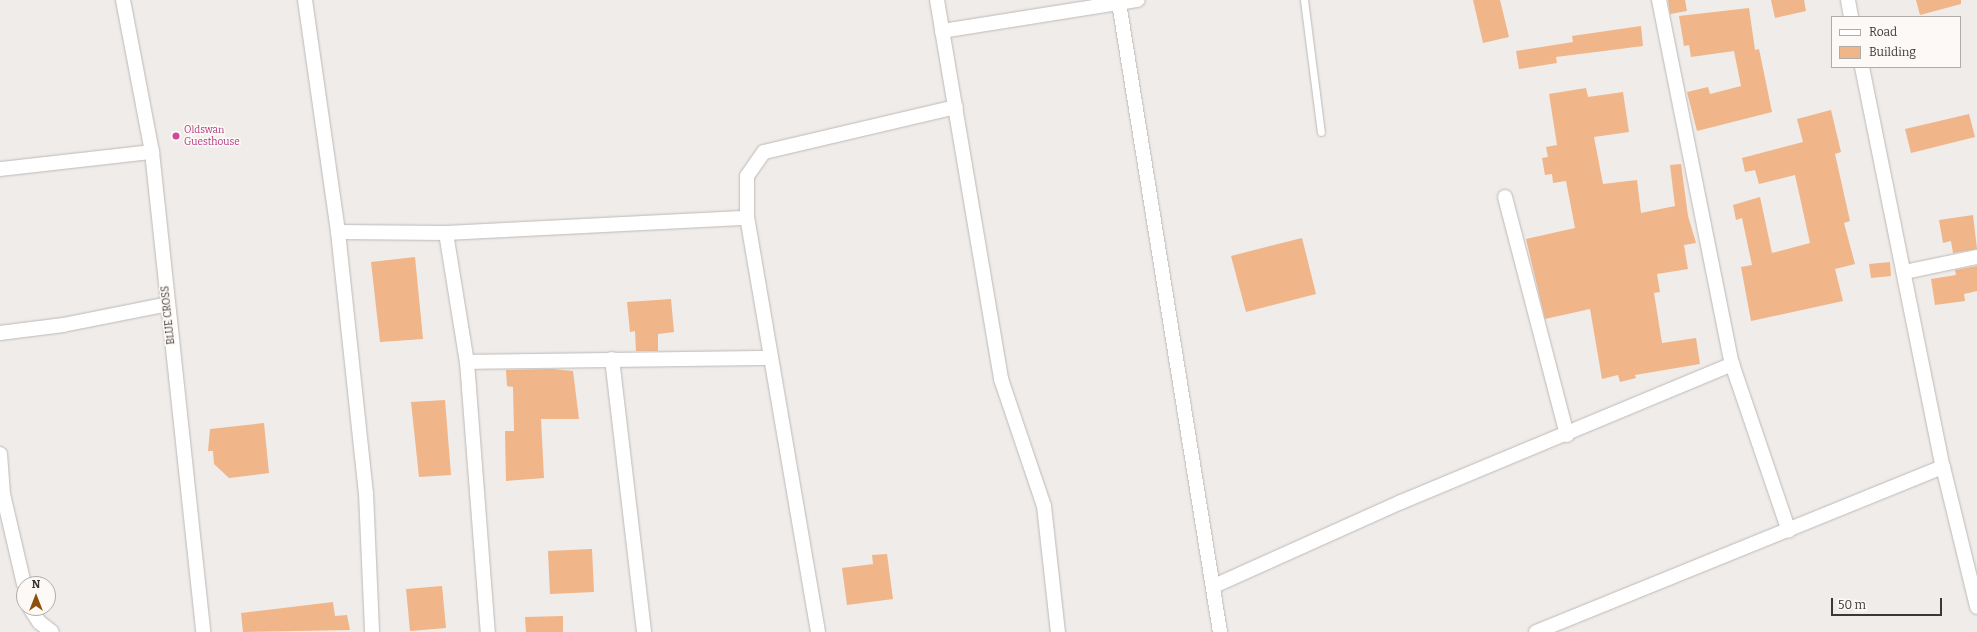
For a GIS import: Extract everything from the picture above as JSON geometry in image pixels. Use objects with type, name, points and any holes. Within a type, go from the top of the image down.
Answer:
[{"type":"street","name":"BLUE CROSS","points":[[122,0],[152,152],[203,632]]},
{"type":"street","points":[[305,0],[338,232],[366,493],[372,632]]},
{"type":"street","points":[[937,0],[1001,379],[1044,506],[1058,632]]},
{"type":"street","points":[[942,31],[1138,0]]},
{"type":"street","points":[[1659,0],[1732,364],[1789,531]]},
{"type":"street","points":[[1848,0],[1851,16]]},
{"type":"street","points":[[1119,3],[1176,374],[1214,586],[1220,632]]},
{"type":"street","points":[[1862,68],[1944,467],[1977,608]]},
{"type":"street","points":[[818,632],[747,218],[747,176],[764,152],[956,107]]},
{"type":"street","points":[[0,169],[152,152]]},
{"type":"street","points":[[1505,197],[1567,435]]},
{"type":"street","points":[[338,232],[446,232],[747,218]]},
{"type":"street","points":[[446,232],[468,362],[488,632]]},
{"type":"street","points":[[1905,272],[1977,257]]},
{"type":"street","points":[[0,333],[62,325],[168,304]]},
{"type":"street","points":[[468,362],[771,358]]},
{"type":"street","points":[[612,359],[644,632]]},
{"type":"street","points":[[1214,586],[1401,502],[1567,435],[1732,364]]},
{"type":"street","points":[[0,454],[2,494],[22,576]]},
{"type":"street","points":[[1536,632],[1554,629],[1944,467]]},
{"type":"street","points":[[35,616],[39,622],[52,632]]},
{"type":"lane","points":[[1304,0],[1320,132]]},
{"type":"building","points":[[1473,0],[1500,0],[1509,37],[1483,43]]},
{"type":"building","points":[[1668,0],[1685,0],[1687,11],[1670,14]]},
{"type":"building","points":[[1771,0],[1804,0],[1806,11],[1775,18]]},
{"type":"building","points":[[1916,0],[1961,0],[1961,4],[1920,15]]},
{"type":"building","points":[[1749,8],[1755,50],[1759,49],[1772,112],[1697,131],[1687,92],[1708,87],[1710,94],[1741,86],[1734,51],[1691,57],[1689,45],[1684,46],[1679,16]]},
{"type":"building","points":[[1641,26],[1643,46],[1556,57],[1557,63],[1519,69],[1516,51],[1573,42],[1572,36]]},
{"type":"building","points":[[1586,88],[1588,97],[1623,92],[1629,132],[1594,137],[1603,184],[1637,180],[1641,213],[1675,206],[1670,165],[1681,164],[1688,216],[1696,243],[1684,245],[1688,269],[1657,274],[1660,292],[1654,293],[1662,343],[1696,338],[1700,364],[1635,375],[1636,378],[1620,382],[1618,375],[1602,379],[1590,309],[1545,319],[1526,239],[1575,228],[1566,181],[1553,183],[1552,174],[1545,175],[1542,158],[1548,157],[1546,147],[1557,145],[1549,94]]},
{"type":"building","points":[[1831,110],[1841,152],[1835,154],[1850,221],[1844,223],[1855,264],[1835,269],[1843,301],[1751,321],[1741,267],[1752,265],[1742,218],[1736,220],[1733,205],[1760,197],[1772,253],[1810,243],[1795,175],[1759,184],[1755,170],[1745,172],[1742,158],[1803,142],[1797,119]]},
{"type":"building","points":[[1969,114],[1975,137],[1911,153],[1905,129]]},
{"type":"building","points":[[1973,215],[1977,249],[1953,253],[1951,241],[1943,243],[1939,220]]},
{"type":"building","points":[[1302,238],[1316,294],[1246,312],[1231,256]]},
{"type":"building","points":[[415,257],[423,339],[380,342],[371,262]]},
{"type":"building","points":[[1890,262],[1891,276],[1871,278],[1869,264]]},
{"type":"building","points":[[1977,266],[1977,291],[1964,294],[1965,301],[1935,305],[1931,279],[1956,275],[1955,270]]},
{"type":"building","points":[[671,299],[674,332],[658,334],[658,351],[636,351],[635,331],[630,332],[627,302]]},
{"type":"building","points":[[552,369],[573,371],[579,419],[541,419],[544,478],[506,481],[505,431],[514,431],[513,387],[507,386],[506,370]]},
{"type":"building","points":[[445,400],[451,475],[419,477],[411,402]]},
{"type":"building","points":[[264,423],[269,473],[229,478],[214,464],[213,451],[208,451],[210,429]]},
{"type":"building","points":[[592,549],[594,592],[550,594],[548,551]]},
{"type":"building","points":[[887,554],[893,599],[847,605],[842,568],[873,564],[872,555]]},
{"type":"building","points":[[442,586],[446,628],[410,631],[406,589]]},
{"type":"building","points":[[333,602],[335,616],[347,615],[350,630],[243,632],[241,613]]},
{"type":"building","points":[[563,616],[563,632],[526,632],[525,617]]},
{"type":"place","name":"Oldswan Guesthouse","points":[[176,136]]}]
